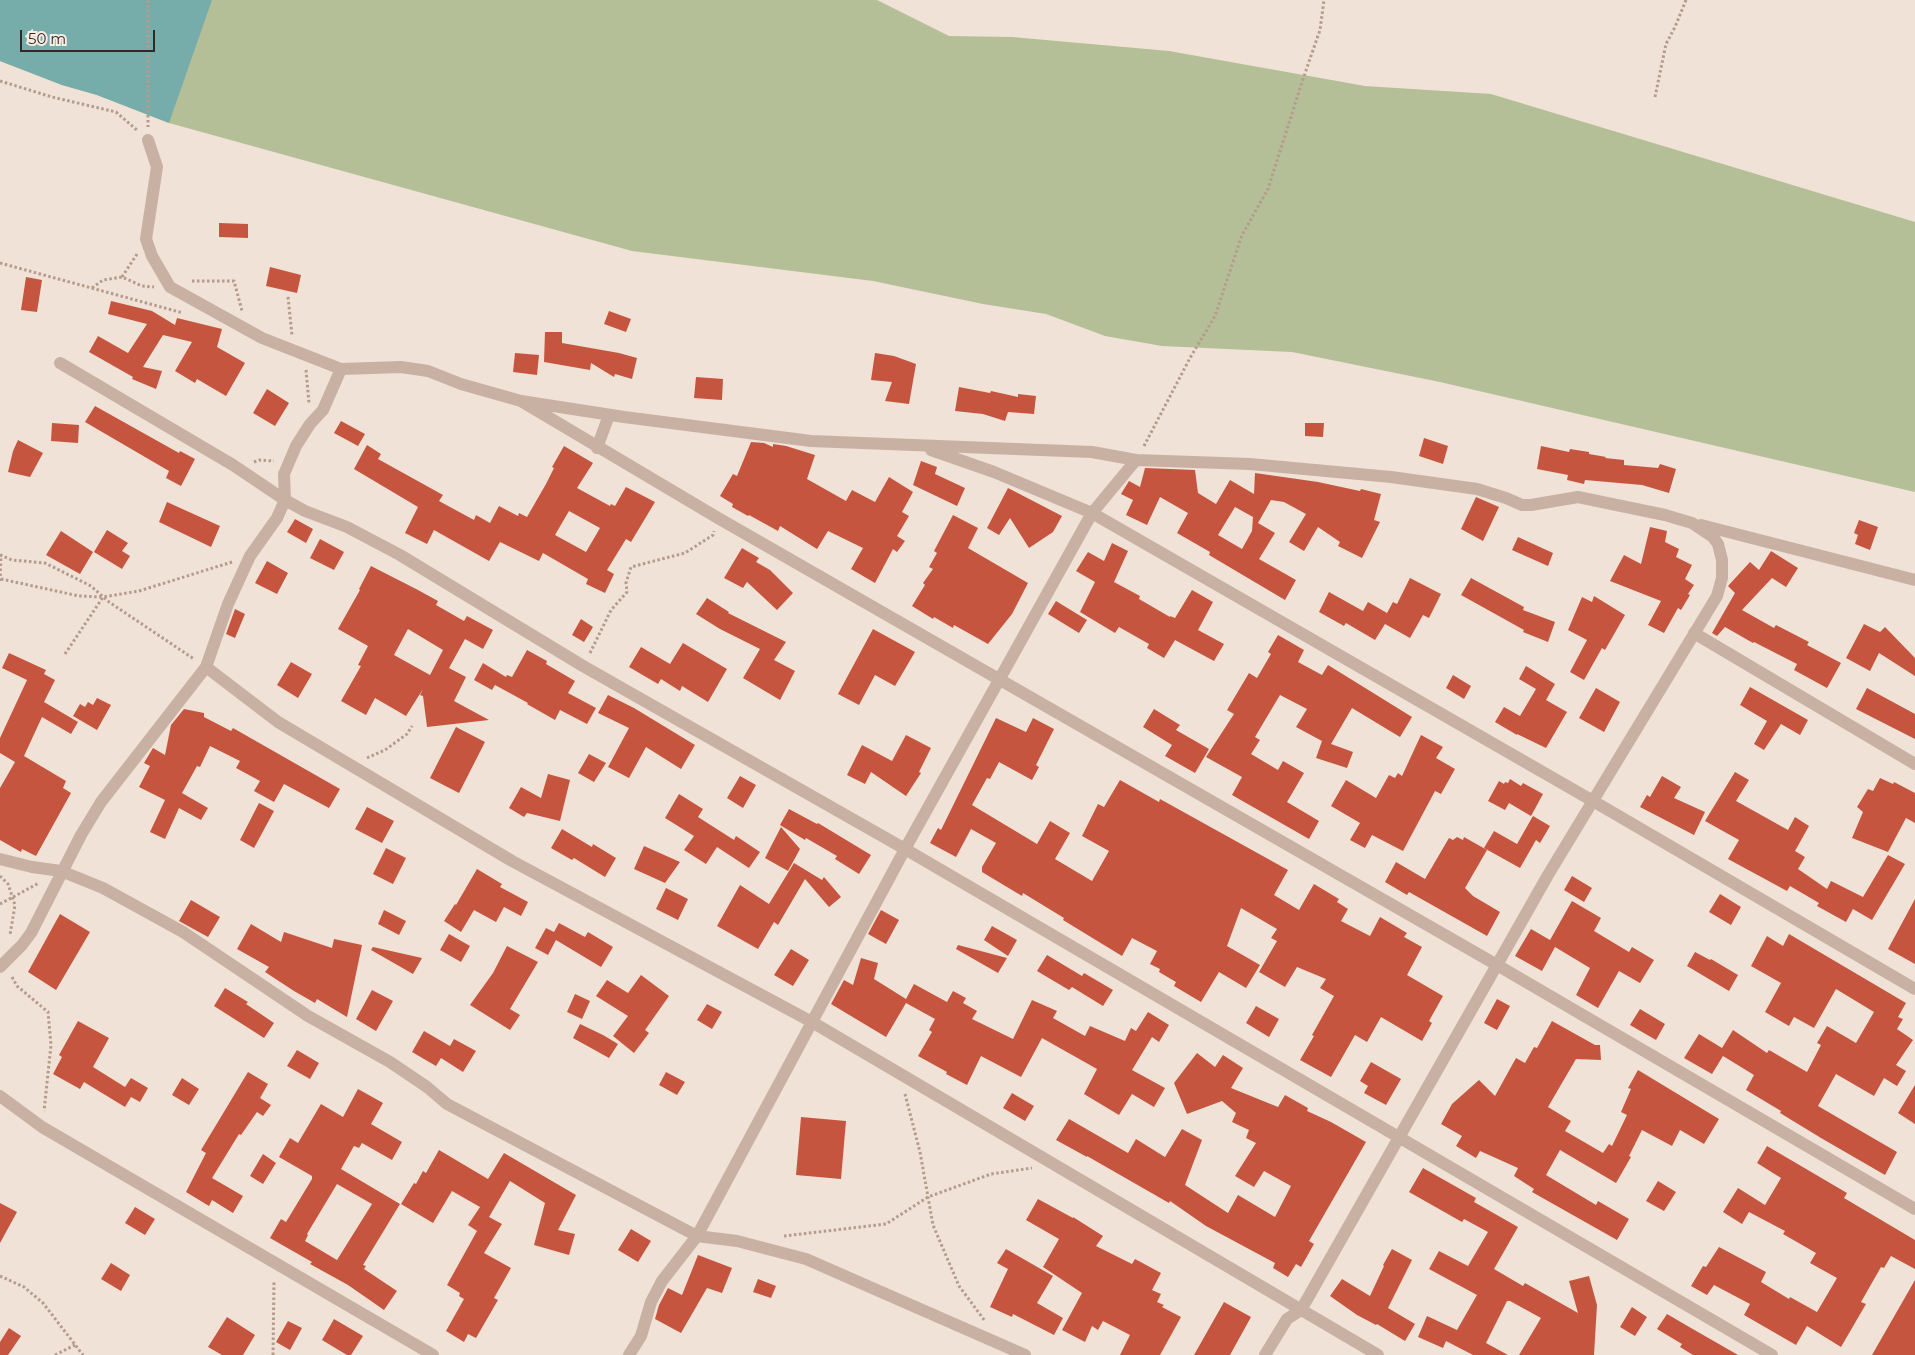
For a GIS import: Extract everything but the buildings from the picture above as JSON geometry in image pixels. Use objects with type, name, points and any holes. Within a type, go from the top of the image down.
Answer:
[{"type":"street","points":[[148,140],[157,167],[146,239],[152,256],[170,287],[262,338],[341,369],[401,367],[428,371],[461,384],[521,401],[609,415],[811,442],[1092,452],[1136,460],[1250,464],[1391,477],[1477,489],[1522,505],[1531,506],[1578,498],[1692,523],[1915,580]]},
{"type":"street","points":[[60,364],[240,470],[285,500],[400,555],[584,666],[905,849],[1400,1136],[1772,1355]]},
{"type":"street","points":[[2,965],[31,933],[80,835],[100,802],[206,667],[228,604],[250,556],[277,518],[285,500],[284,474],[296,446],[310,424],[323,410],[341,369]]},
{"type":"street","points":[[521,401],[560,423],[597,448],[1497,965],[1915,1209]]},
{"type":"street","points":[[597,448],[609,415]]},
{"type":"street","points":[[919,446],[994,472],[1092,513],[1593,801],[1915,989]]},
{"type":"street","points":[[629,1355],[640,1336],[651,1302],[662,1281],[697,1236],[905,849],[1092,513],[1136,460]]},
{"type":"street","points":[[1265,1355],[1287,1319],[1300,1310],[1497,965],[1716,596],[1722,578],[1722,560],[1718,544],[1713,537],[1692,523]]},
{"type":"street","points":[[1694,634],[1915,764]]},
{"type":"street","points":[[206,667],[278,722],[350,766],[512,861],[812,1022],[1378,1355]]},
{"type":"street","points":[[0,859],[32,867],[62,871],[103,888],[183,932],[308,1016],[428,1087],[446,1104],[697,1236],[737,1241],[806,1259],[1025,1355]]},
{"type":"street","points":[[0,1096],[42,1127],[433,1355]]},
{"type":"path","points":[[147,114],[148,0]]},
{"type":"path","points":[[1136,460],[1190,358],[1215,316],[1242,235],[1268,189],[1320,30],[1324,0]]},
{"type":"path","points":[[1655,97],[1666,44],[1686,0]]},
{"type":"path","points":[[0,81],[52,97],[116,112],[148,140]]},
{"type":"path","points":[[122,277],[146,239]]},
{"type":"path","points":[[0,263],[92,288]]},
{"type":"path","points":[[288,297],[300,353],[310,424]]},
{"type":"path","points":[[240,470],[259,460],[290,461]]},
{"type":"path","points":[[584,666],[611,610],[627,592],[626,584],[632,567],[685,553],[713,535],[718,518]]},
{"type":"path","points":[[206,667],[103,597],[91,586],[45,563],[12,560],[1,555],[1,580],[79,596],[103,597],[139,591],[250,556]]},
{"type":"path","points":[[65,654],[103,597]]},
{"type":"path","points":[[350,766],[384,750],[407,734],[412,726]]},
{"type":"path","points":[[0,904],[62,871]]},
{"type":"path","points":[[0,876],[8,884],[15,905],[10,938]]},
{"type":"path","points":[[2,965],[16,986],[48,1012],[51,1045],[49,1080],[42,1127]]},
{"type":"path","points":[[900,1073],[920,1152],[933,1225],[959,1286],[987,1324]]},
{"type":"path","points":[[775,1237],[886,1224],[928,1197],[992,1174],[1055,1165]]},
{"type":"path","points":[[273,1355],[274,1262]]},
{"type":"path","points":[[0,1276],[24,1287],[43,1303],[83,1355]]},
{"type":"path","points":[[55,1355],[75,1345]]},
{"type":"green space","points":[[0,0],[877,0],[949,36],[1012,37],[1169,51],[1365,86],[1491,94],[1915,222],[1915,492],[1440,382],[1292,352],[1162,346],[1105,336],[1046,314],[983,304],[873,281],[632,251],[169,123],[0,61]]},
{"type":"water","points":[[0,0],[212,0],[169,123],[0,61]]}]
